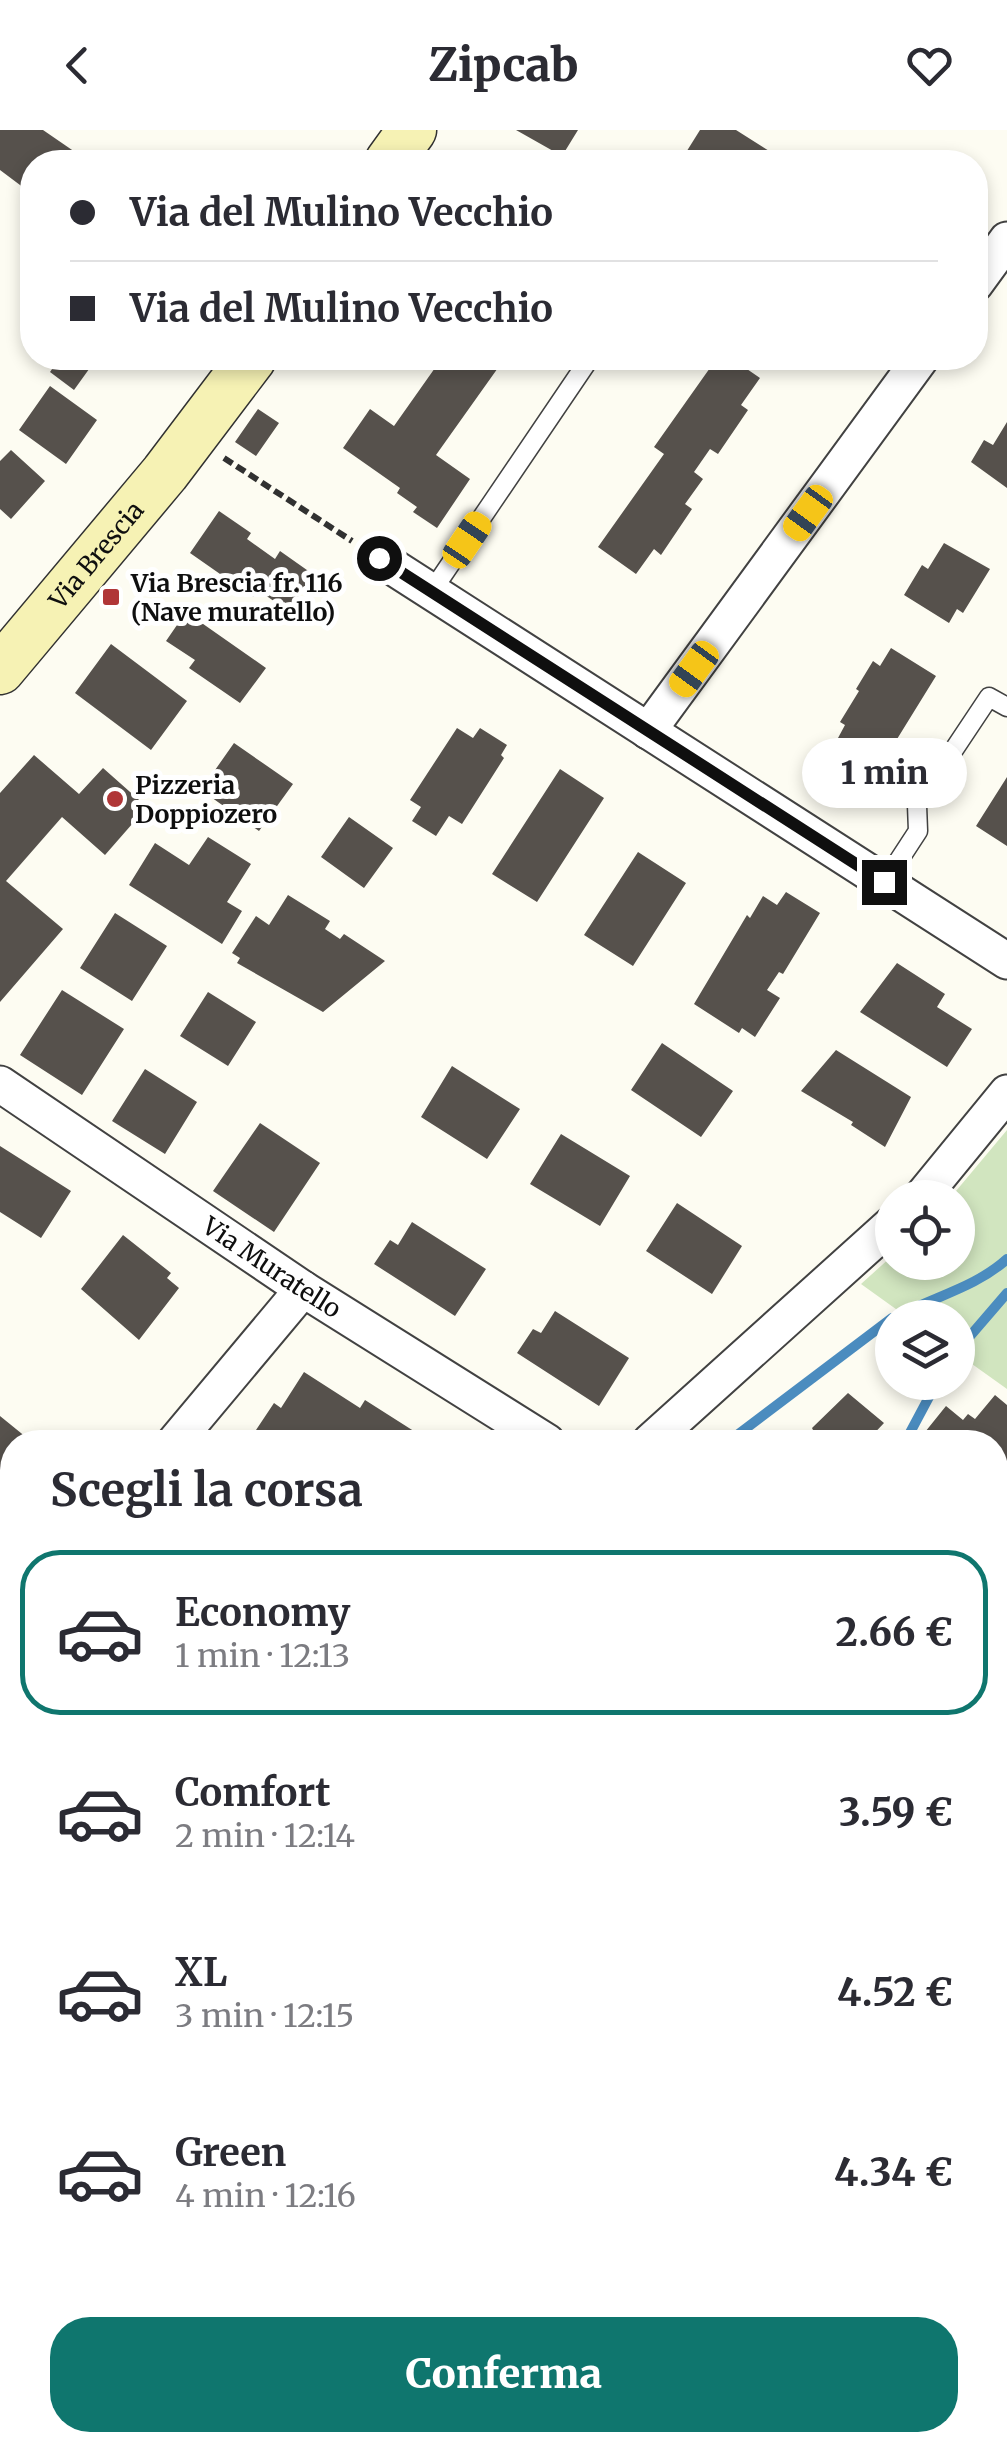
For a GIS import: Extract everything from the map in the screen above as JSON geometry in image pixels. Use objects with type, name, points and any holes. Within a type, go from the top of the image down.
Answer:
[{"type":"main road","name":"Via Brescia","points":[[0,670],[243,370]]},
{"type":"street","points":[[988,266],[1007,240]]},
{"type":"street","points":[[648,731],[912,370]]},
{"type":"street","points":[[379,558],[1007,961]]},
{"type":"street","points":[[936,1180],[1007,1093]]},
{"type":"street","name":"Via Muratello","points":[[5,1096],[529,1430]]},
{"type":"street","points":[[663,1430],[875,1239]]},
{"type":"street","points":[[184,1430],[303,1289]]},
{"type":"lane","points":[[432,591],[582,370]]},
{"type":"lane","points":[[884,882],[918,831],[916,805],[989,697],[1007,707]]},
{"type":"path","points":[[192,437],[347,538]]},
{"type":"green space","points":[[1007,1130],[1007,1389],[975,1366],[975,1300],[883,1300],[861,1284],[875,1271],[875,1280],[975,1280],[975,1180],[965,1180]]},
{"type":"building","points":[[0,130],[43,130],[72,150],[20,150],[20,185],[0,170]]},
{"type":"building","points":[[516,130],[578,130],[566,150],[551,150]]},
{"type":"building","points":[[700,130],[736,130],[768,150],[688,150]]},
{"type":"building","points":[[51,370],[88,370],[74,390]]},
{"type":"building","points":[[434,370],[496,370],[436,455],[470,479],[437,528],[413,512],[417,507],[397,493],[400,488],[343,448],[370,409],[394,426]]},
{"type":"building","points":[[709,370],[748,370],[760,378],[741,405],[748,410],[718,454],[710,449],[694,472],[703,479],[685,504],[692,509],[661,555],[654,549],[636,574],[598,547],[664,454],[654,447]]},
{"type":"building","points":[[50,386],[97,420],[66,464],[19,430]]},
{"type":"building","points":[[258,409],[279,423],[256,456],[235,442]]},
{"type":"building","points":[[1007,422],[1007,488],[971,462],[984,440],[993,445]]},
{"type":"building","points":[[11,450],[45,481],[11,519],[0,509],[0,461]]},
{"type":"building","points":[[219,511],[251,533],[247,539],[275,559],[280,551],[314,575],[288,611],[258,590],[253,597],[190,553]]},
{"type":"building","points":[[944,543],[990,569],[963,613],[957,609],[949,623],[904,595],[922,565],[928,569]]},
{"type":"building","points":[[186,612],[266,668],[240,703],[189,668],[195,660],[166,641]]},
{"type":"building","points":[[111,644],[187,701],[151,750],[75,693]]},
{"type":"building","points":[[891,648],[936,676],[881,765],[838,738],[845,725],[840,722],[859,691],[856,689],[873,661],[880,666]]},
{"type":"building","points":[[457,728],[473,738],[480,728],[507,745],[501,755],[504,758],[462,824],[449,816],[436,836],[412,821],[421,807],[410,800]]},
{"type":"building","points":[[234,743],[293,784],[259,831],[201,790]]},
{"type":"building","points":[[34,755],[79,794],[103,768],[147,807],[105,855],[62,817],[6,881],[63,929],[0,1002],[0,793]]},
{"type":"building","points":[[560,769],[604,798],[537,902],[492,874]]},
{"type":"building","points":[[1007,777],[1007,846],[976,826]]},
{"type":"building","points":[[349,817],[393,848],[364,888],[321,857]]},
{"type":"building","points":[[208,837],[251,864],[227,902],[242,911],[222,944],[129,885],[155,843],[189,865]]},
{"type":"building","points":[[638,852],[686,883],[633,966],[584,935]]},
{"type":"building","points":[[786,892],[820,913],[783,974],[779,972],[767,990],[780,998],[755,1037],[742,1028],[739,1033],[694,1004],[747,915],[750,918],[763,896],[777,905]]},
{"type":"building","points":[[288,895],[330,921],[325,929],[340,939],[344,934],[385,961],[323,1012],[237,963],[240,958],[232,953],[256,916],[269,925]]},
{"type":"building","points":[[115,913],[167,946],[132,1001],[80,968]]},
{"type":"building","points":[[897,963],[945,994],[937,1007],[972,1029],[947,1067],[860,1012]]},
{"type":"building","points":[[62,990],[124,1029],[82,1095],[20,1055]]},
{"type":"building","points":[[208,992],[256,1022],[228,1066],[180,1036]]},
{"type":"building","points":[[662,1043],[733,1091],[701,1137],[631,1090]]},
{"type":"building","points":[[836,1050],[911,1097],[885,1147],[851,1125],[853,1122],[801,1091]]},
{"type":"building","points":[[452,1066],[520,1109],[487,1159],[421,1117]]},
{"type":"building","points":[[145,1069],[197,1102],[165,1154],[112,1121]]},
{"type":"building","points":[[260,1123],[320,1163],[274,1232],[213,1191]]},
{"type":"building","points":[[561,1134],[630,1176],[600,1226],[530,1184]]},
{"type":"building","points":[[0,1146],[71,1191],[41,1238],[0,1212]]},
{"type":"building","points":[[677,1203],[742,1246],[712,1294],[646,1251]]},
{"type":"building","points":[[412,1222],[486,1269],[455,1316],[374,1264],[390,1240],[398,1245]]},
{"type":"building","points":[[123,1235],[171,1273],[167,1278],[179,1288],[139,1340],[81,1289]]},
{"type":"building","points":[[555,1311],[629,1358],[599,1406],[517,1353],[533,1329],[541,1333]]},
{"type":"building","points":[[304,1372],[360,1408],[365,1400],[412,1430],[256,1430],[274,1403],[281,1408]]},
{"type":"building","points":[[848,1393],[884,1423],[877,1430],[812,1428]]},
{"type":"building","points":[[995,1395],[1007,1405],[1007,1430],[927,1430],[946,1406],[963,1420],[968,1414],[975,1419]]},
{"type":"building","points":[[0,1416],[17,1430],[0,1430]]},
{"type":"waterway","points":[[933,1300],[967,1285],[1007,1259]]},
{"type":"waterway","points":[[975,1330],[1007,1293]]},
{"type":"waterway","points":[[744,1430],[875,1331]]},
{"type":"waterway","points":[[911,1430],[927,1400]]},
{"type":"place","name":"Via Brescia fr. 116 (Nave muratello)","points":[[111,597]]},
{"type":"place","name":"Pizzeria Doppiozero","points":[[115,799]]},
{"type":"route","points":[[379,558],[884,882]]}]
